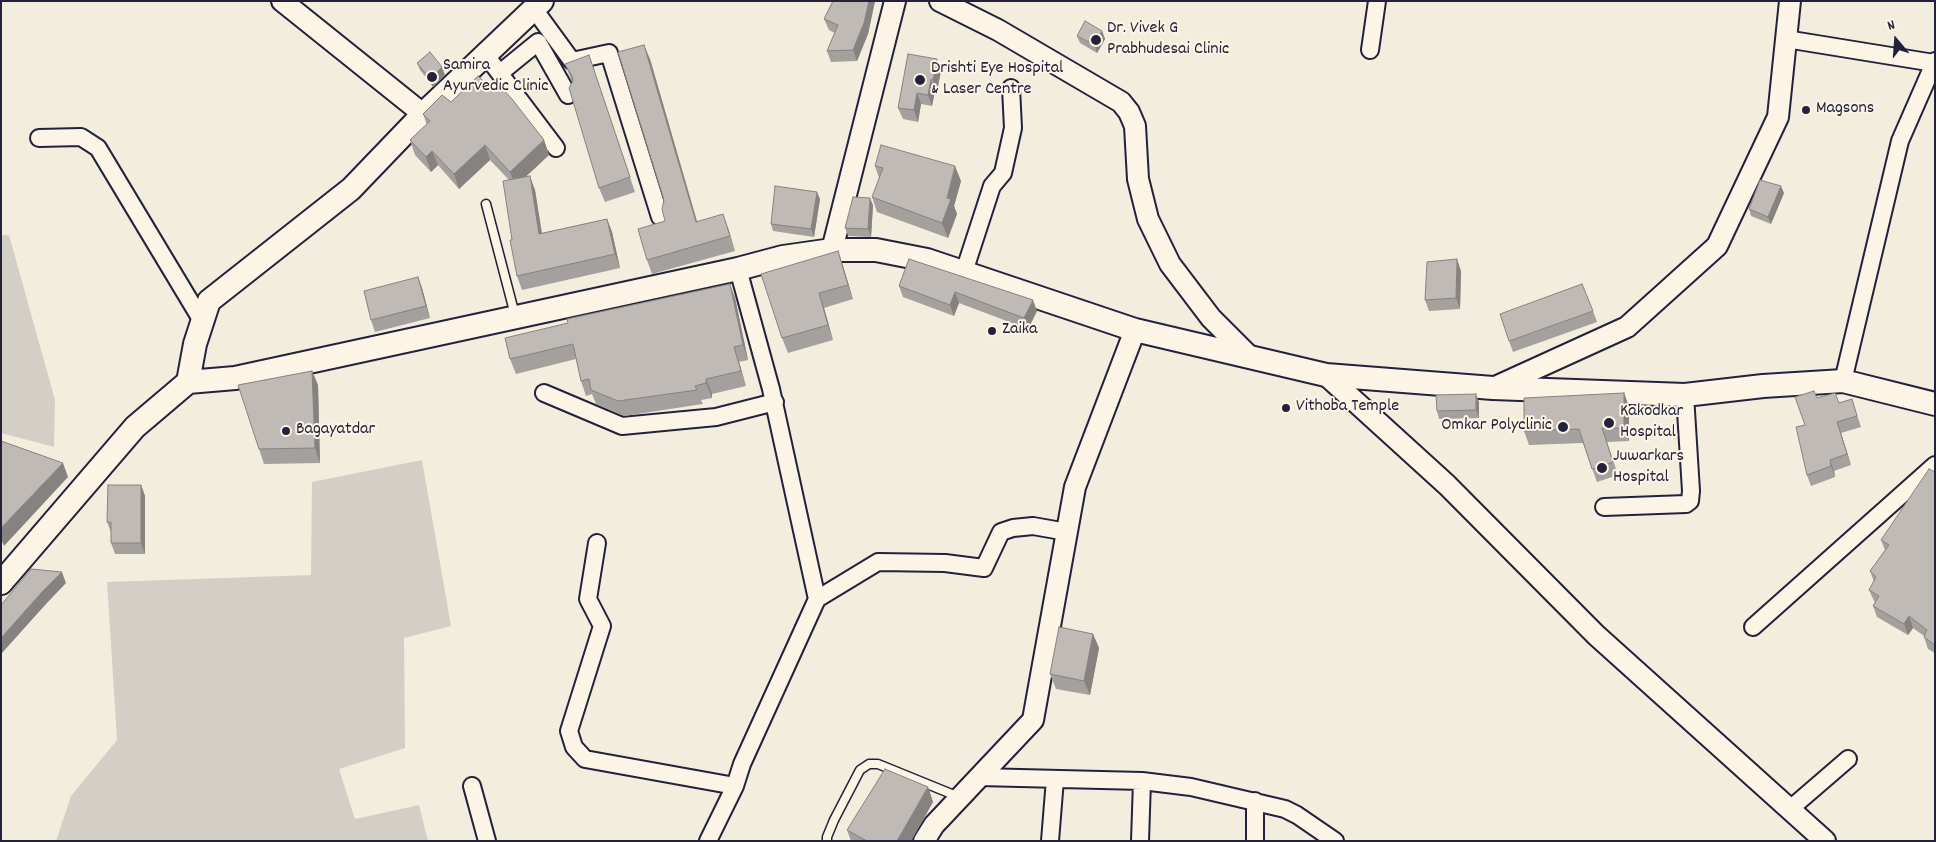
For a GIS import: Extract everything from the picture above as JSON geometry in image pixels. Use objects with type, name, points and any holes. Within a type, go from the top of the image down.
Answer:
[{"type":"main road","points":[[188,382],[195,344],[209,301],[351,189],[423,114],[538,5]]},
{"type":"main road","points":[[1,583],[135,427],[188,382],[235,378],[738,269],[783,257],[832,250],[876,250],[927,260],[1135,330],[1326,375],[1493,388],[1685,395],[1763,386],[1843,381],[1935,404]]},
{"type":"street","points":[[282,1],[423,114]]},
{"type":"street","points":[[832,250],[895,1]]},
{"type":"street","points":[[940,1],[998,30],[1121,102],[1129,112],[1135,126],[1138,180],[1148,219],[1170,264],[1211,318],[1250,357]]},
{"type":"street","points":[[1370,50],[1377,1]]},
{"type":"street","points":[[1493,388],[1628,327],[1717,246],[1778,117],[1790,1]]},
{"type":"street","points":[[538,5],[572,61],[609,53],[660,218]]},
{"type":"street","points":[[1786,39],[1934,62],[1900,142],[1843,381]]},
{"type":"street","points":[[500,73],[538,42],[568,95]]},
{"type":"street","points":[[485,54],[556,148]]},
{"type":"street","points":[[964,272],[992,186],[1004,173],[1013,128],[1011,88]]},
{"type":"street","points":[[39,138],[81,137],[98,148],[202,322]]},
{"type":"street","points":[[738,269],[774,402],[817,599]]},
{"type":"street","points":[[924,841],[934,825],[1033,720],[1075,487],[1135,330]]},
{"type":"street","points":[[1326,375],[1447,485],[1596,635],[1825,841]]},
{"type":"street","points":[[544,393],[622,426],[716,417],[774,402]]},
{"type":"street","points":[[1604,507],[1686,504],[1690,501],[1685,395]]},
{"type":"street","points":[[1753,627],[1935,465]]},
{"type":"street","points":[[708,841],[735,786],[742,764],[817,599],[878,562],[945,563],[984,568],[1001,532],[1013,528],[1033,526],[1067,532]]},
{"type":"street","points":[[597,543],[588,599],[602,626],[569,731],[574,747],[585,759],[735,786]]},
{"type":"street","points":[[1790,810],[1848,759]]},
{"type":"street","points":[[979,777],[1142,781],[1190,787],[1255,801],[1286,810],[1297,815],[1335,841]]},
{"type":"street","points":[[1050,841],[1055,779]]},
{"type":"street","points":[[1140,841],[1142,781]]},
{"type":"street","points":[[472,786],[487,841]]},
{"type":"street","points":[[1255,801],[1255,841]]},
{"type":"lane","points":[[486,204],[515,317]]},
{"type":"lane","points":[[828,841],[827,837],[834,820],[860,770],[869,764],[878,764],[959,798]]},
{"type":"shaded area","points":[[1,235],[9,235],[55,400],[54,447],[1,433]]},
{"type":"shaded area","points":[[422,460],[451,626],[404,638],[405,748],[339,769],[355,819],[419,805],[428,841],[56,841],[71,796],[117,740],[107,582],[311,575],[312,482]]},
{"type":"building","points":[[833,1],[869,1],[864,23],[853,50],[827,51],[838,25],[824,19]]},
{"type":"building","points":[[1085,21],[1102,31],[1095,45],[1077,36]]},
{"type":"building","points":[[644,45],[696,222],[723,214],[730,236],[647,260],[638,229],[665,221],[662,209],[664,200],[618,52]]},
{"type":"building","points":[[430,52],[442,67],[430,79],[417,63]]},
{"type":"building","points":[[908,54],[937,59],[928,95],[917,93],[914,110],[898,108]]},
{"type":"building","points":[[589,55],[630,177],[599,188],[569,88],[573,81],[572,76],[565,64]]},
{"type":"building","points":[[478,76],[491,89],[497,83],[544,140],[510,172],[485,145],[454,174],[432,151],[426,157],[410,140],[430,121],[423,114],[442,95],[451,102]]},
{"type":"building","points":[[881,145],[955,166],[947,198],[951,199],[942,223],[872,197],[883,168],[875,166]]},
{"type":"building","points":[[530,176],[539,234],[607,219],[615,254],[517,276],[510,240],[512,240],[503,181]]},
{"type":"building","points":[[1760,180],[1781,186],[1768,217],[1749,209]]},
{"type":"building","points":[[775,186],[817,192],[811,229],[771,224]]},
{"type":"building","points":[[853,197],[870,198],[868,229],[845,228]]},
{"type":"building","points":[[838,251],[848,285],[819,293],[828,325],[782,338],[761,274]]},
{"type":"building","points":[[909,259],[1033,300],[1024,318],[955,292],[950,305],[899,286]]},
{"type":"building","points":[[1457,259],[1456,298],[1425,300],[1427,262]]},
{"type":"building","points":[[418,277],[426,306],[371,320],[364,291]]},
{"type":"building","points":[[730,284],[743,345],[734,347],[741,371],[706,379],[706,383],[695,386],[697,390],[618,401],[591,390],[589,379],[581,381],[573,344],[510,359],[505,338],[568,323],[567,319]]},
{"type":"building","points":[[1582,284],[1593,311],[1509,341],[1500,314]]},
{"type":"building","name":"Bagayatdar","points":[[312,371],[315,448],[259,449],[238,385]]},
{"type":"building","points":[[1814,391],[1817,398],[1835,393],[1839,403],[1852,399],[1857,416],[1837,422],[1847,454],[1830,460],[1831,466],[1807,475],[1796,427],[1805,425],[1795,397]]},
{"type":"building","points":[[1624,393],[1624,428],[1602,428],[1613,462],[1592,469],[1579,429],[1524,431],[1524,398]]},
{"type":"building","points":[[1476,394],[1476,410],[1437,411],[1436,395]]},
{"type":"building","points":[[1,441],[63,463],[1,528]]},
{"type":"building","points":[[1929,469],[1935,472],[1935,645],[1924,637],[1927,630],[1909,616],[1904,624],[1873,606],[1879,596],[1869,590],[1876,577],[1870,571],[1889,545],[1881,540]]},
{"type":"building","points":[[108,485],[141,485],[141,543],[111,543],[111,522],[107,522]]},
{"type":"building","points":[[31,569],[62,572],[1,638],[1,605]]},
{"type":"building","points":[[1059,627],[1093,634],[1084,681],[1050,674]]},
{"type":"building","points":[[885,769],[928,787],[897,841],[867,841],[847,830]]},
{"type":"place","name":"Dr. Vivek G Prabhudesai Clinic","points":[[1096,40]]},
{"type":"place","name":"Samira Ayurvedic Clinic","points":[[432,77]]},
{"type":"place","name":"Drishti Eye Hospital & Laser Centre","points":[[920,80]]},
{"type":"place","name":"Magsons","points":[[1806,110]]},
{"type":"place","name":"Zaika","points":[[992,331]]},
{"type":"place","name":"Vithoba Temple","points":[[1286,408]]},
{"type":"place","name":"Kakodkar Hospital","points":[[1609,423]]},
{"type":"place","name":"Omkar Polyclinic","points":[[1563,427]]},
{"type":"place","name":"Bagayatdar","points":[[286,431]]},
{"type":"place","name":"Juwarkars Hospital","points":[[1602,468]]}]
